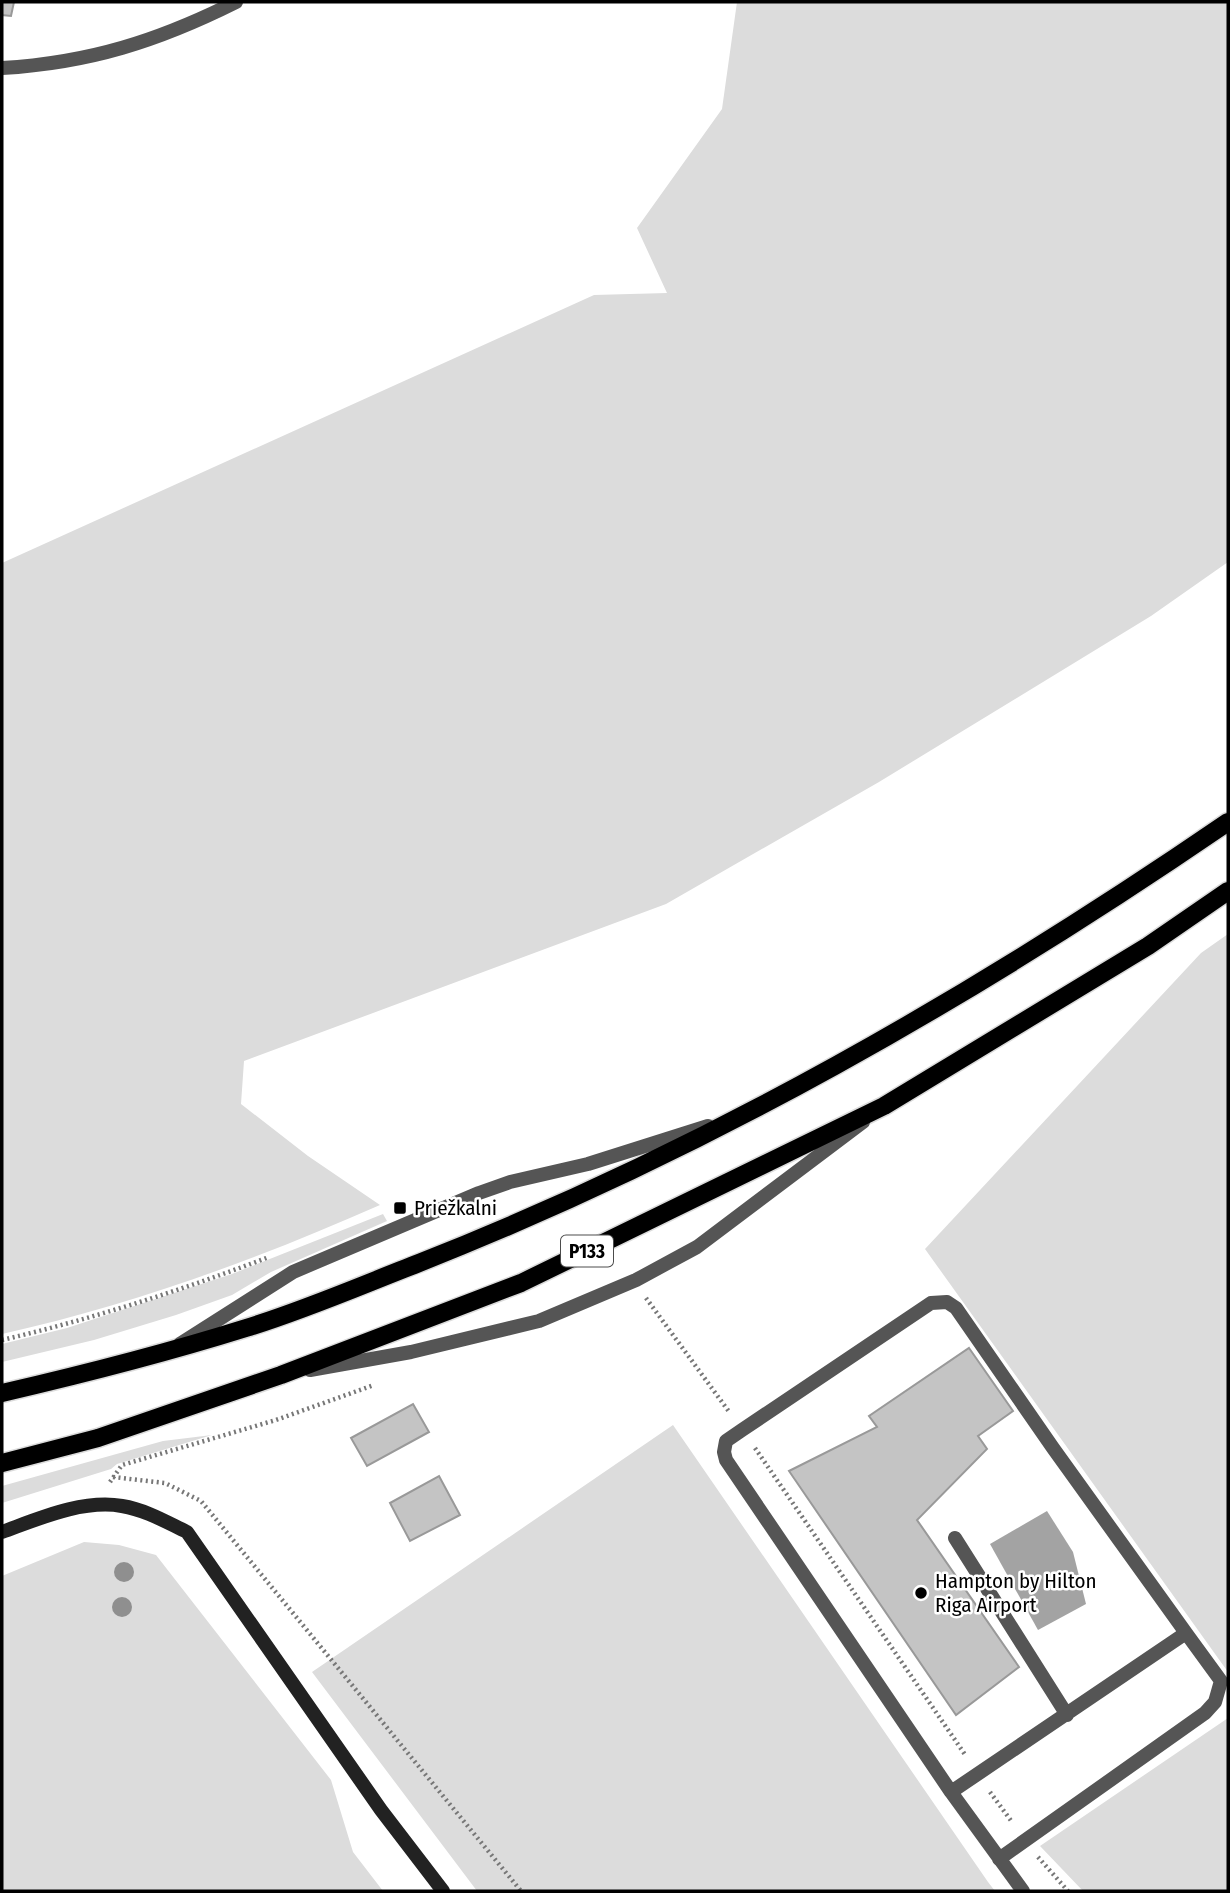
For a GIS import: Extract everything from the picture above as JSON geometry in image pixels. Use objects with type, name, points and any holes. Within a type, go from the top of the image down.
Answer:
[{"type":"main road","name":"P133","points":[[2,1393],[88,1373],[248,1327],[497,1232],[586,1193],[749,1113],[961,996],[1145,879],[1228,822]]},
{"type":"main road","name":"P133","points":[[2,1463],[98,1438],[281,1375],[522,1283],[884,1106],[1148,946],[1228,891]]},
{"type":"street","points":[[2,1532],[92,1505],[121,1506],[153,1515],[187,1532],[374,1799],[443,1891]]},
{"type":"lane","points":[[2,68],[34,66],[103,55],[159,36],[236,2]]},
{"type":"lane","points":[[281,1375],[411,1352],[540,1321],[635,1280],[697,1247],[884,1106]]},
{"type":"lane","points":[[171,1349],[293,1272],[479,1193],[510,1182],[588,1164],[749,1113]]},
{"type":"lane","points":[[999,1859],[1205,1713],[1215,1702],[1221,1681],[956,1308],[947,1302],[931,1303],[726,1441],[724,1452],[726,1460],[951,1793],[999,1859],[1023,1891]]},
{"type":"lane","points":[[955,1538],[1068,1715]]},
{"type":"lane","points":[[951,1793],[1186,1633]]},
{"type":"path","points":[[641,1292],[742,1430],[1025,1841],[1068,1891]]},
{"type":"path","points":[[92,1505],[122,1465],[276,1420],[381,1382]]},
{"type":"shaded area","points":[[737,2],[1228,2],[1228,562],[1151,616],[879,782],[666,904],[244,1061],[241,1104],[308,1156],[380,1205],[288,1244],[194,1279],[99,1309],[2,1334],[2,563],[594,295],[667,293],[637,228],[722,109]]},
{"type":"shaded area","points":[[1228,934],[1228,1672],[925,1249],[1201,953]]},
{"type":"shaded area","points":[[383,1214],[387,1221],[271,1272],[232,1295],[94,1340],[2,1362],[2,1344],[67,1328],[232,1274]]},
{"type":"shaded area","points":[[673,1425],[995,1891],[477,1891],[312,1672]]},
{"type":"shaded area","points":[[212,1435],[2,1503],[2,1486],[163,1441]]},
{"type":"shaded area","points":[[1047,1511],[1073,1552],[1086,1604],[1038,1630],[990,1544]]},
{"type":"shaded area","points":[[84,1542],[119,1545],[156,1555],[331,1780],[353,1852],[383,1891],[2,1891],[2,1576]]},
{"type":"shaded area","points":[[1228,1718],[1228,1891],[1083,1891],[1040,1846]]},
{"type":"building","points":[[2,2],[14,2],[11,16],[2,15]]},
{"type":"building","name":"Hampton by Hilton Riga Airport","points":[[969,1348],[1013,1411],[978,1436],[987,1449],[917,1520],[1019,1667],[956,1715],[789,1471],[877,1427],[869,1416]]},
{"type":"building","points":[[413,1404],[429,1432],[367,1466],[351,1438]]},
{"type":"building","points":[[439,1476],[460,1515],[410,1541],[390,1503]]},
{"type":"place","name":"Priežkalni","points":[[400,1208]]},
{"type":"place","name":"Hampton by Hilton Riga Airport","points":[[921,1593]]}]
